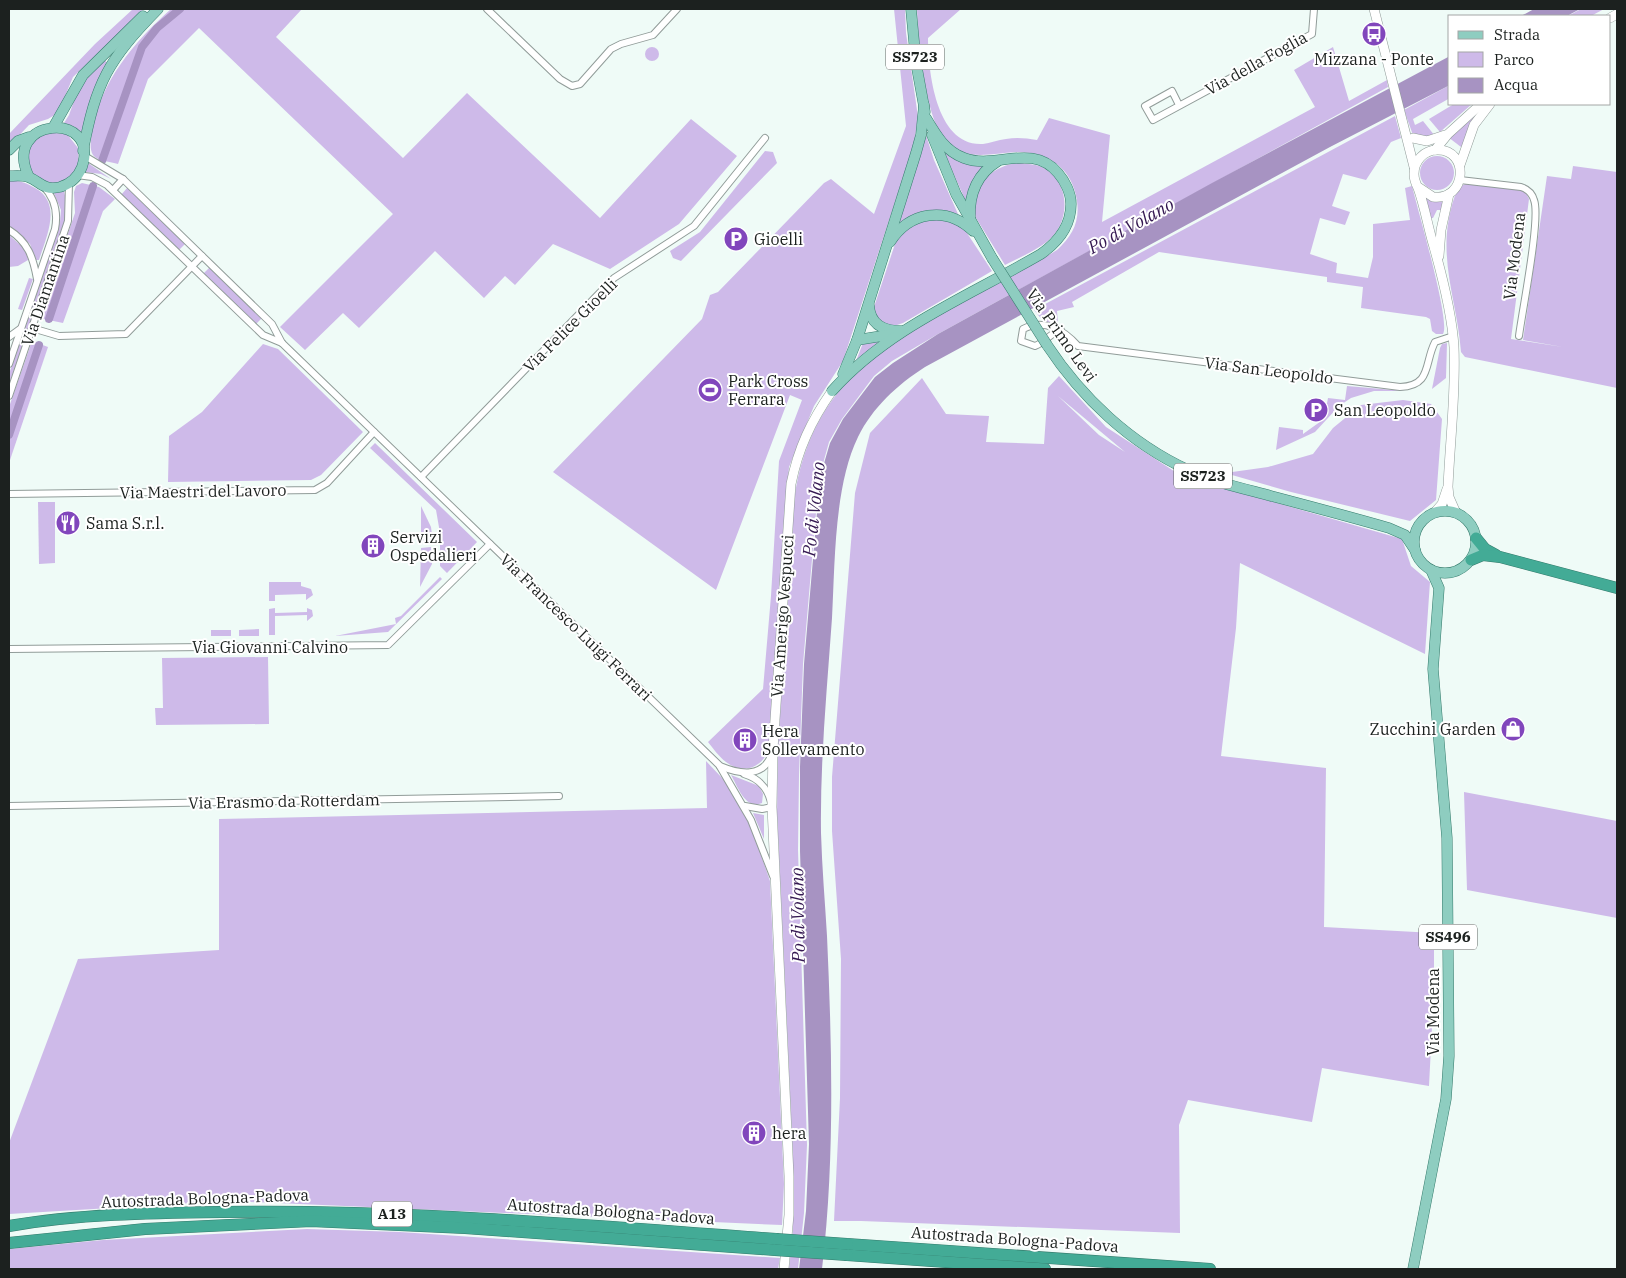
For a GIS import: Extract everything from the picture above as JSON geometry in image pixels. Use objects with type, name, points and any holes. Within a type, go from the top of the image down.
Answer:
[{"type":"highway","points":[[1476,538],[1485,548],[1500,556]]},
{"type":"highway","points":[[1471,560],[1483,555],[1500,556],[1617,588]]},
{"type":"highway","name":"Autostrada Bologna-Padova","points":[[9,1226],[142,1213],[312,1210],[464,1217],[1045,1269]]},
{"type":"highway","name":"Autostrada Bologna-Padova","points":[[9,1243],[145,1229],[311,1220],[775,1244]]},
{"type":"highway","name":"Autostrada Bologna-Padova","points":[[847,1250],[1210,1269]]},
{"type":"main road","points":[[54,126],[83,75],[122,34],[152,9]]},
{"type":"main road","points":[[29,136],[25,144],[22,161],[29,177],[42,186],[51,188],[73,179],[83,154],[93,104],[104,76],[121,49],[158,9]]},
{"type":"main road","name":"Via Primo Levi","points":[[911,9],[916,63],[926,118],[947,175],[992,258],[1047,345],[1077,385],[1104,413],[1137,440],[1172,462],[1220,482],[1389,528]]},
{"type":"main road","points":[[1374,9],[1414,168],[1414,178],[1439,266],[1453,336],[1454,367],[1448,487],[1449,498],[1456,512]]},
{"type":"main road","points":[[832,392],[848,365],[857,340],[918,144],[924,105]]},
{"type":"main road","points":[[1414,168],[1420,157],[1433,150],[1480,105]]},
{"type":"main road","points":[[1439,266],[1440,230],[1450,194],[1460,180],[1460,165],[1474,125],[1489,105]]},
{"type":"main road","points":[[832,392],[848,373],[902,331],[1041,254],[1052,246],[1064,231],[1071,213],[1071,201],[1063,178],[1054,168],[1031,158],[978,161],[958,155],[939,140],[926,118]]},
{"type":"main road","points":[[9,150],[18,141],[44,127],[54,126],[73,134],[83,154]]},
{"type":"main road","points":[[1404,126],[1413,138],[1433,150],[1450,153],[1460,165]]},
{"type":"main road","points":[[1413,138],[1427,141],[1448,134]]},
{"type":"main road","points":[[970,219],[970,200],[978,179],[1001,159]]},
{"type":"main road","points":[[9,176],[29,177]]},
{"type":"main road","points":[[1418,187],[1433,197],[1450,194]]},
{"type":"main road","points":[[882,259],[890,242],[902,227],[911,221],[929,215],[940,215],[957,219],[983,242]]},
{"type":"main road","points":[[869,302],[870,315],[879,326],[885,330],[902,331]]},
{"type":"main road","points":[[857,340],[902,331]]},
{"type":"main road","name":"Via Amerigo Vespucci","points":[[784,1269],[789,1215],[789,1176],[774,882],[773,749],[791,484],[796,457],[804,438],[812,421],[832,392]]},
{"type":"main road","points":[[1435,512],[1442,504],[1448,487]]},
{"type":"main road","points":[[1430,570],[1443,574],[1462,569],[1471,560],[1476,548],[1476,538],[1469,521],[1456,512],[1435,512]]},
{"type":"main road","name":"SS723","points":[[1389,528],[1407,529],[1420,524],[1435,512]]},
{"type":"main road","points":[[1415,550],[1415,535],[1420,524]]},
{"type":"main road","name":"SS723","points":[[1389,528],[1405,535],[1421,562],[1430,570]]},
{"type":"main road","name":"Via Modena","points":[[1413,1269],[1446,1099],[1448,1076],[1447,838],[1433,669],[1438,582],[1430,570]]},
{"type":"main road","name":"Via Modena","points":[[1438,603],[1444,584],[1453,572]]},
{"type":"street","points":[[487,9],[568,85],[580,84],[611,49],[621,44],[653,35],[677,9]]},
{"type":"street","name":"Via della Foglia","points":[[1180,105],[1172,91],[1145,106],[1153,120],[1312,34],[1314,9]]},
{"type":"street","name":"Via Felice Gioelli","points":[[421,477],[614,278],[694,226],[765,138]]},
{"type":"street","name":"Via Francesco Luigi Ferrari","points":[[83,154],[123,179],[272,324],[282,343],[719,765],[745,806],[762,845],[774,882]]},
{"type":"street","name":"Via Francesco Luigi Ferrari","points":[[73,179],[92,177],[113,190],[263,335],[282,343]]},
{"type":"street","name":"Via Diamantina","points":[[9,396],[68,221],[73,179]]},
{"type":"street","points":[[113,190],[123,179]]},
{"type":"street","name":"Via Modena","points":[[1460,180],[1520,187],[1528,191],[1534,199],[1535,226],[1519,336]]},
{"type":"street","name":"Via Diamantina","points":[[9,362],[56,221],[52,199],[42,186]]},
{"type":"street","points":[[9,230],[22,240],[30,252],[37,282]]},
{"type":"street","points":[[32,328],[59,336],[126,334],[202,256]]},
{"type":"street","name":"Via San Leopoldo","points":[[1060,330],[1052,333],[1036,346],[1021,341],[1023,329],[1044,324],[1066,332],[1078,346],[1400,386],[1414,385],[1422,380],[1435,342],[1453,336]]},
{"type":"street","points":[[9,337],[21,328]]},
{"type":"street","name":"Via Maestri del Lavoro","points":[[9,494],[315,490],[327,483],[374,432]]},
{"type":"street","name":"Via Giovanni Calvino","points":[[9,649],[388,645],[490,544]]},
{"type":"street","points":[[744,774],[753,772],[766,764],[773,749]]},
{"type":"street","name":"Via Francesco Luigi Ferrari","points":[[719,765],[736,773],[758,779],[763,785],[772,807]]},
{"type":"street","name":"Via Erasmo da Rotterdam","points":[[9,806],[559,796]]},
{"type":"street","points":[[745,806],[762,810],[772,807]]},
{"type":"green space","points":[[133,9],[144,9],[73,77],[58,113],[48,119],[29,125],[9,146],[9,134],[95,44]]},
{"type":"green space","points":[[171,9],[302,9],[276,37],[403,158],[467,93],[600,218],[691,119],[737,156],[679,224],[610,269],[553,244],[515,285],[505,276],[484,298],[435,251],[359,328],[343,313],[305,350],[280,327],[393,214],[199,28],[148,79],[118,164],[95,157],[91,146],[92,132],[96,114],[111,80],[132,49]]},
{"type":"green space","name":"Park Cross Ferrara","points":[[894,9],[905,9],[906,33],[918,117],[914,144],[843,361],[814,406],[789,467],[769,749],[766,756],[757,765],[745,769],[739,768],[723,760],[708,742],[763,689],[779,461],[802,400],[790,395],[716,590],[553,472],[702,319],[710,295],[718,292],[824,183],[831,179],[874,214],[906,126]]},
{"type":"green space","points":[[917,9],[961,9],[928,38],[928,52],[933,87],[938,104],[945,120],[955,133],[967,142],[983,144],[1014,138],[1037,140],[1049,118],[1110,135],[1102,222],[1315,107],[1294,70],[1333,47],[1349,101],[1387,80],[1388,87],[892,361],[874,376],[842,419],[829,442],[819,478],[803,664],[798,850],[807,1145],[804,1213],[798,1269],[789,1269],[793,1229],[793,1157],[777,812],[778,747],[794,502],[806,450],[828,407],[856,373],[890,344],[929,320],[1057,250],[1071,234],[1076,222],[1078,209],[1075,190],[1070,180],[1057,164],[1048,159],[1038,155],[1016,152],[989,155],[964,153],[948,143],[940,133],[928,100],[921,60]]},
{"type":"green space","points":[[1581,9],[1604,9],[1593,15],[1570,15]]},
{"type":"green space","points":[[652,47],[657,49],[659,54],[657,59],[652,61],[647,59],[645,54],[647,49]]},
{"type":"green space","points":[[104,59],[107,63],[101,74],[83,143],[72,126],[64,123],[69,115],[79,87]]},
{"type":"green space","points":[[1448,86],[1448,99],[1413,119],[1415,125],[1423,121],[1435,136],[1430,138],[1413,135],[1404,110]]},
{"type":"green space","points":[[1452,105],[1471,105],[1440,132],[1429,119]]},
{"type":"green space","points":[[1483,105],[1483,105],[1461,147],[1448,137]]},
{"type":"green space","points":[[1395,116],[1401,138],[1391,142],[1366,180],[1343,174],[1332,206],[1350,212],[1345,225],[1320,218],[1310,254],[1337,263],[1336,273],[1368,278],[1373,257],[1373,224],[1410,220],[1405,188],[1412,186],[1438,288],[1444,325],[1443,334],[1436,334],[1432,331],[1430,319],[1426,317],[1361,308],[1363,287],[1327,282],[1327,277],[1159,252],[1072,302],[1074,307],[1057,311],[1058,323],[1055,325],[1043,321],[1034,310]]},
{"type":"green space","points":[[41,132],[67,134],[78,148],[79,166],[67,181],[50,185],[28,171],[28,144]]},
{"type":"green space","points":[[925,132],[934,160],[958,214],[936,210],[898,226]]},
{"type":"green space","points":[[943,150],[990,164],[967,204]]},
{"type":"green space","points":[[765,151],[773,152],[777,163],[681,261],[673,258],[670,251],[700,232]]},
{"type":"green space","points":[[1437,156],[1449,161],[1454,173],[1449,185],[1437,190],[1425,185],[1420,173],[1425,161]]},
{"type":"green space","points":[[88,163],[111,179],[101,174],[85,172]]},
{"type":"green space","points":[[1019,163],[1039,166],[1051,173],[1058,181],[1062,190],[1064,209],[1058,229],[1047,242],[1005,265],[976,218],[975,197],[984,180],[991,174],[999,168]]},
{"type":"green space","points":[[1573,166],[1617,172],[1617,388],[1465,357],[1461,352],[1447,261],[1448,225],[1457,192],[1463,185],[1471,183],[1511,188],[1526,193],[1529,199],[1511,339],[1563,347],[1523,340],[1547,176],[1571,179]]},
{"type":"green space","points":[[9,181],[20,181],[32,186],[43,194],[48,202],[50,221],[39,260],[35,260],[30,244],[9,227]]},
{"type":"green space","points":[[82,183],[99,187],[115,199],[103,211],[63,323],[39,318],[75,213],[74,192],[76,186]]},
{"type":"green space","points":[[128,187],[186,243],[178,251],[121,195]]},
{"type":"green space","points":[[64,191],[67,204],[64,223],[9,385],[9,374],[60,222],[61,210],[54,193]]},
{"type":"green space","points":[[1425,197],[1444,198],[1442,210],[1437,210],[1433,218],[1430,218]]},
{"type":"green space","points":[[925,219],[948,219],[965,230],[992,271],[903,323],[894,326],[879,322],[874,307],[897,238],[903,231]]},
{"type":"green space","points":[[9,235],[27,251],[28,260],[18,266],[9,267]]},
{"type":"green space","points":[[210,267],[262,318],[255,325],[203,274]]},
{"type":"green space","points":[[29,278],[33,279],[22,310],[18,309]]},
{"type":"green space","points":[[886,339],[856,361],[863,343]]},
{"type":"green space","points":[[32,341],[48,347],[9,463],[9,407]]},
{"type":"green space","points":[[1447,343],[1446,378],[1432,389],[1440,348],[1442,344]]},
{"type":"green space","points":[[263,344],[278,349],[363,432],[321,475],[311,480],[168,482],[169,436],[202,412]]},
{"type":"green space","points":[[1059,376],[1106,427],[1180,475],[1402,539],[1411,566],[1430,582],[1425,654],[1240,563],[1236,628],[1221,756],[1326,768],[1324,927],[1434,933],[1434,988],[1429,1086],[1322,1068],[1312,1122],[1188,1100],[1179,1125],[1180,1233],[834,1221],[840,1098],[841,959],[832,831],[832,777],[855,493],[870,433],[922,378],[946,414],[989,416],[986,442],[1044,444],[1048,388]],"holes":[[[1058,396],[1125,452],[1099,435]]]},
{"type":"green space","points":[[1347,386],[1405,391],[1374,391],[1351,398],[1339,406],[1315,432],[1276,450],[1279,427],[1303,430],[1303,434],[1324,419],[1328,398],[1345,400]]},
{"type":"green space","points":[[1403,400],[1431,404],[1442,419],[1436,500],[1410,521],[1291,492],[1225,473],[1268,467],[1313,454],[1333,428],[1361,405]]},
{"type":"green space","points":[[375,443],[477,542],[447,573],[440,566],[440,533],[436,510],[370,448]]},
{"type":"green space","points":[[38,502],[55,502],[55,563],[39,564]]},
{"type":"green space","points":[[421,506],[431,527],[432,535],[421,542]]},
{"type":"green space","points":[[431,547],[432,564],[420,587],[421,548]]},
{"type":"green space","points":[[440,577],[442,579],[388,632],[335,636],[396,624],[395,618],[401,616]]},
{"type":"green space","points":[[269,582],[301,582],[301,586],[311,589],[313,595],[306,600],[306,594],[275,595],[275,601],[269,601]]},
{"type":"green space","points":[[275,608],[275,613],[307,612],[307,608],[312,610],[313,616],[307,621],[307,615],[275,616],[275,635],[269,635],[269,609]]},
{"type":"green space","points":[[259,629],[259,636],[239,636],[239,630]]},
{"type":"green space","points":[[211,630],[231,630],[231,636],[211,636]]},
{"type":"green space","points":[[268,657],[269,724],[156,725],[155,708],[163,708],[162,658]]},
{"type":"green space","points":[[706,761],[724,780],[751,826],[770,881],[784,1184],[782,1225],[229,1201],[9,1214],[9,1143],[78,959],[219,950],[219,819],[707,808]]},
{"type":"green space","points":[[731,775],[759,786],[763,794],[762,803],[751,803],[747,800],[739,791]]},
{"type":"green space","points":[[1464,792],[1617,821],[1617,918],[1467,890]]},
{"type":"green space","points":[[753,813],[764,815],[764,839]]},
{"type":"green space","points":[[307,1229],[400,1232],[780,1258],[778,1269],[9,1269],[9,1249],[103,1240]]},
{"type":"water","points":[[1534,9],[1580,9],[1569,15],[1523,15]]},
{"type":"water","name":"Po di Volano","points":[[1448,57],[1448,86],[1330,147],[925,367],[895,389],[878,406],[858,437],[844,478],[837,526],[824,725],[821,833],[831,1061],[829,1186],[822,1269],[799,1269],[806,1211],[809,1144],[800,851],[800,767],[804,664],[820,477],[830,443],[843,419],[875,377],[893,363],[938,334],[1212,183]]},
{"type":"waterway","points":[[102,161],[142,47],[157,28],[180,9]]},
{"type":"waterway","points":[[49,319],[93,186]]},
{"type":"waterway","points":[[9,435],[39,345]]},
{"type":"place","name":"Mizzana - Ponte","points":[[1374,34]]},
{"type":"place","name":"Gioelli","points":[[736,239]]},
{"type":"place","name":"Park Cross Ferrara","points":[[710,390]]},
{"type":"place","name":"San Leopoldo","points":[[1316,410]]},
{"type":"place","name":"Sama S.r.l.","points":[[68,523]]},
{"type":"place","name":"Servizi Ospedalieri","points":[[373,546]]},
{"type":"place","name":"Zucchini Garden","points":[[1513,729]]},
{"type":"place","name":"Hera Sollevamento","points":[[745,740]]},
{"type":"place","name":"hera","points":[[754,1133]]}]
